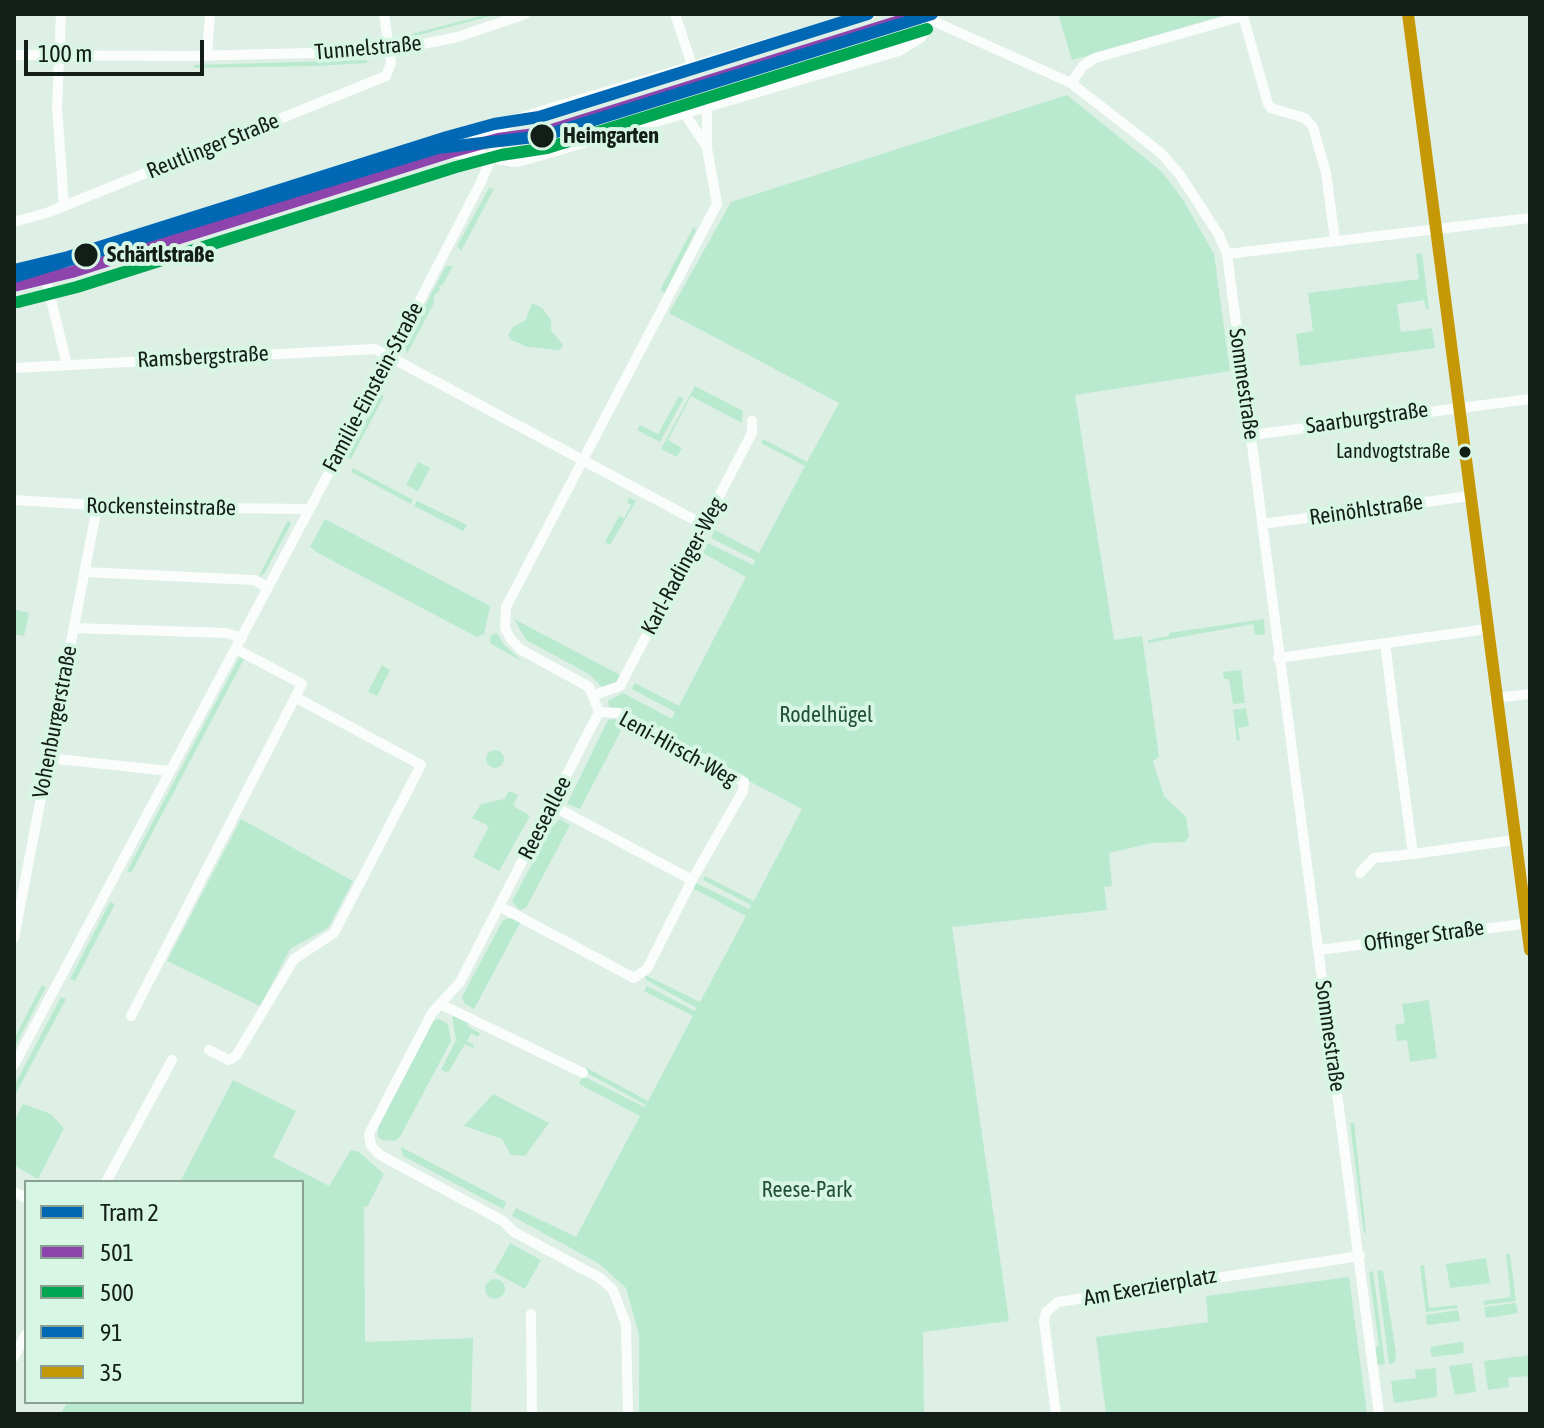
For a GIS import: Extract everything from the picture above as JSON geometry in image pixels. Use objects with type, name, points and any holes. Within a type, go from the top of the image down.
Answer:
[{"type":"street","points":[[61,14],[58,117],[64,206]]},
{"type":"street","points":[[207,56],[210,14]]},
{"type":"street","points":[[384,14],[388,51]]},
{"type":"street","name":"Tunnelstraße","points":[[14,55],[207,56],[388,51],[458,37],[525,14]]},
{"type":"street","points":[[675,14],[693,68]]},
{"type":"street","points":[[14,286],[46,279],[451,152],[506,124],[870,14]]},
{"type":"street","points":[[1408,14],[1530,950]]},
{"type":"street","points":[[451,152],[525,159],[899,50],[912,44],[928,16],[1071,83],[1161,153],[1211,223],[1227,254],[1530,218]]},
{"type":"street","points":[[1071,83],[1083,66],[1095,58],[1243,16],[1268,104],[1271,108],[1305,118],[1313,127],[1326,173],[1335,240]]},
{"type":"street","name":"Reutlinger Straße","points":[[14,222],[64,206],[386,76],[391,63],[388,51]]},
{"type":"street","points":[[599,712],[594,695],[582,681],[520,649],[510,638],[504,618],[506,607],[582,459],[717,204],[707,148],[707,104]]},
{"type":"street","points":[[683,111],[707,148]]},
{"type":"street","name":"Familie-Einstein-Straße","points":[[14,1065],[391,356],[506,124]]},
{"type":"street","name":"Sommestraße","points":[[1227,254],[1379,1414]]},
{"type":"street","points":[[46,279],[67,365]]},
{"type":"street","name":"Ramsbergstraße","points":[[14,368],[375,349],[704,525]]},
{"type":"street","name":"Saarburgstraße","points":[[1251,435],[1530,399]]},
{"type":"street","name":"Karl-Radinger-Weg","points":[[594,695],[620,686],[752,433],[752,421]]},
{"type":"street","name":"Reinöhlstraße","points":[[1262,524],[1470,496]]},
{"type":"street","name":"Rockensteinstraße","points":[[14,500],[97,507],[308,509]]},
{"type":"street","name":"Vohenburgerstraße","points":[[14,938],[19,887],[48,758],[97,507]]},
{"type":"street","points":[[84,572],[254,580],[267,587]]},
{"type":"street","points":[[74,628],[226,633],[242,638]]},
{"type":"street","points":[[1278,658],[1487,629]]},
{"type":"street","points":[[1385,643],[1413,854]]},
{"type":"street","points":[[131,1016],[302,684],[236,649]]},
{"type":"street","points":[[1495,698],[1530,694]]},
{"type":"street","points":[[209,1050],[229,1060],[236,1056],[294,959],[334,933],[421,765],[295,697]]},
{"type":"street","name":"Reeseallee","points":[[599,712],[460,982],[432,1013],[372,1124],[371,1146],[380,1155],[503,1221],[514,1232],[607,1283],[620,1300],[626,1324],[628,1414]]},
{"type":"street","name":"Leni-Hirsch-Weg","points":[[599,712],[619,713],[744,782],[743,791],[692,880]]},
{"type":"street","points":[[48,758],[169,771]]},
{"type":"street","points":[[499,906],[638,979],[647,969],[692,880],[553,806]]},
{"type":"street","points":[[1360,873],[1374,858],[1514,840]]},
{"type":"street","name":"Offinger Straße","points":[[1319,950],[1528,924]]},
{"type":"street","points":[[440,1004],[583,1073]]},
{"type":"street","points":[[107,1180],[172,1060]]},
{"type":"street","name":"Am Exerzierplatz","points":[[1056,1414],[1044,1321],[1046,1312],[1058,1302],[1360,1256]]},
{"type":"street","points":[[531,1314],[532,1414]]},
{"type":"street","points":[[14,1357],[24,1338]]},
{"type":"green space","points":[[498,14],[404,39],[404,36]]},
{"type":"green space","points":[[1058,14],[1228,14],[1072,60]]},
{"type":"green space","points":[[367,60],[367,63],[316,66],[194,68],[194,65]]},
{"type":"green space","name":"Reese-Park","points":[[1067,95],[1161,171],[1182,198],[1214,254],[1230,371],[1075,395],[1114,640],[1142,636],[1159,757],[1153,761],[1164,796],[1186,817],[1189,837],[1185,842],[1151,843],[1109,853],[1112,886],[1104,887],[1107,910],[952,927],[1009,1321],[923,1332],[924,1414],[639,1414],[639,1334],[626,1288],[598,1263],[512,1216],[516,1208],[576,1237],[640,1116],[579,1084],[583,1076],[644,1107],[646,1105],[585,1072],[587,1068],[648,1101],[693,1016],[644,991],[647,986],[695,1011],[697,1008],[646,980],[645,975],[700,1002],[746,916],[694,889],[694,882],[749,909],[751,905],[703,880],[705,876],[754,901],[802,809],[609,707],[608,701],[623,693],[672,719],[675,712],[632,689],[635,683],[679,706],[746,577],[703,553],[708,543],[753,565],[755,560],[711,538],[715,530],[759,553],[805,466],[761,443],[763,439],[807,462],[839,403],[669,313],[731,202]]},
{"type":"green space","points":[[489,188],[494,189],[461,251],[457,246]]},
{"type":"green space","points":[[694,226],[696,230],[665,293],[660,290]]},
{"type":"green space","points":[[1422,253],[1429,309],[1426,309],[1424,300],[1397,304],[1401,332],[1432,328],[1435,348],[1300,366],[1296,334],[1313,331],[1308,293],[1419,279],[1416,254]]},
{"type":"green space","points":[[446,266],[453,266],[438,287],[441,289],[434,295],[434,303],[407,354],[405,344]]},
{"type":"green space","points":[[532,303],[542,308],[551,320],[551,330],[563,345],[560,350],[528,347],[511,340],[508,335],[513,327],[526,320]]},
{"type":"green space","points":[[695,386],[743,411],[742,423],[691,396],[668,440],[682,448],[677,457],[661,449]]},
{"type":"green space","points":[[380,394],[384,396],[351,459],[346,457]]},
{"type":"green space","points":[[679,396],[684,398],[660,442],[637,430],[640,425],[658,434]]},
{"type":"green space","points":[[418,462],[430,468],[418,491],[406,485]]},
{"type":"green space","points":[[353,468],[413,500],[411,504],[351,472]]},
{"type":"green space","points":[[629,497],[636,501],[610,545],[605,542],[619,516],[624,518],[631,505],[627,502]]},
{"type":"green space","points":[[417,501],[467,525],[463,531],[414,506]]},
{"type":"green space","points":[[325,519],[490,606],[484,634],[477,637],[318,553],[310,547]]},
{"type":"green space","points":[[288,520],[291,524],[264,574],[259,576]]},
{"type":"green space","points":[[14,609],[29,613],[24,636],[14,634]]},
{"type":"green space","points":[[514,619],[622,676],[613,685],[602,687],[589,674],[526,640]]},
{"type":"green space","points":[[1264,619],[1265,634],[1255,635],[1253,624],[1148,643],[1148,640],[1169,636],[1169,633]]},
{"type":"green space","points":[[497,633],[504,645],[523,662],[490,643],[491,635]]},
{"type":"green space","points":[[240,656],[244,659],[131,873],[127,871]]},
{"type":"green space","points":[[382,665],[390,670],[377,696],[368,692]]},
{"type":"green space","points":[[1241,670],[1245,703],[1233,704],[1229,679],[1224,679],[1223,672]]},
{"type":"green space","points":[[1246,708],[1249,726],[1238,728],[1240,740],[1237,741],[1233,710]]},
{"type":"green space","points":[[608,720],[625,723],[580,809],[567,804]]},
{"type":"green space","points":[[495,750],[504,759],[495,768],[486,759]]},
{"type":"green space","points":[[509,791],[518,795],[513,806],[530,816],[499,871],[473,857],[489,826],[472,818],[481,804],[504,799]]},
{"type":"green space","points":[[241,819],[353,881],[328,928],[290,949],[260,1006],[167,961]]},
{"type":"green space","points":[[560,819],[570,825],[526,908],[519,910],[512,901],[552,827]]},
{"type":"green space","points":[[110,902],[115,904],[75,981],[70,979]]},
{"type":"green space","points":[[503,920],[521,921],[474,1009],[464,1003],[462,997]]},
{"type":"green space","points":[[42,985],[46,987],[14,1048],[14,1039]]},
{"type":"green space","points":[[61,997],[66,999],[14,1097],[14,1086]]},
{"type":"green space","points":[[1429,1000],[1437,1058],[1410,1062],[1407,1040],[1397,1041],[1395,1025],[1405,1023],[1402,1004]]},
{"type":"green space","points":[[452,1016],[470,1021],[467,1026],[480,1033],[478,1037],[471,1033],[467,1041],[474,1045],[473,1048],[465,1044],[448,1073],[441,1070],[456,1040]]},
{"type":"green space","points":[[439,1019],[448,1024],[451,1041],[401,1135],[396,1141],[382,1140],[378,1137],[378,1127],[433,1021]]},
{"type":"green space","points":[[233,1080],[296,1111],[273,1157],[329,1186],[351,1150],[359,1152],[384,1174],[367,1207],[364,1206],[365,1342],[473,1338],[471,1414],[61,1414],[66,1404],[304,1404],[304,1180],[181,1180]]},
{"type":"green space","points":[[493,1094],[549,1123],[525,1156],[511,1155],[502,1139],[464,1126]]},
{"type":"green space","points":[[23,1104],[51,1114],[64,1128],[38,1179],[14,1165],[14,1121]]},
{"type":"green space","points":[[1350,1123],[1354,1123],[1366,1233],[1364,1233]]},
{"type":"green space","points":[[401,1147],[506,1202],[503,1209],[403,1156]]},
{"type":"green space","points":[[510,1243],[541,1260],[525,1289],[494,1272]]},
{"type":"green space","points":[[1506,1254],[1510,1254],[1516,1301],[1484,1305],[1483,1301],[1511,1297]]},
{"type":"green space","points":[[1486,1258],[1490,1283],[1450,1288],[1446,1264]]},
{"type":"green space","points":[[1424,1265],[1429,1308],[1457,1305],[1458,1308],[1426,1312],[1420,1266]]},
{"type":"green space","points":[[1383,1270],[1396,1353],[1395,1363],[1389,1364],[1377,1271]]},
{"type":"green space","points":[[1373,1271],[1385,1364],[1377,1365],[1375,1348],[1379,1345],[1369,1272]]},
{"type":"green space","points":[[1349,1277],[1367,1414],[1106,1414],[1096,1337],[1208,1322],[1206,1296]]},
{"type":"green space","points":[[495,1279],[502,1282],[505,1289],[502,1296],[495,1299],[488,1296],[485,1289],[488,1282]]},
{"type":"green space","points":[[1516,1303],[1518,1313],[1486,1318],[1484,1307]]},
{"type":"green space","points":[[1458,1310],[1460,1321],[1427,1325],[1426,1315]]},
{"type":"green space","points":[[1463,1342],[1464,1353],[1432,1357],[1430,1349],[1434,1346]]},
{"type":"green space","points":[[1530,1355],[1530,1385],[1527,1376],[1508,1378],[1509,1387],[1488,1390],[1484,1361]]},
{"type":"green space","points":[[1472,1363],[1476,1392],[1455,1395],[1449,1366]]},
{"type":"green space","points":[[1436,1368],[1437,1397],[1394,1403],[1391,1381],[1416,1378],[1415,1370]]},
{"type":"tram line","name":"2","points":[[14,277],[438,148],[543,136],[932,14]]},
{"type":"transit line","name":"91","points":[[14,270],[68,257],[447,137],[494,124],[539,117],[868,14]]},
{"type":"transit line","name":"501","points":[[14,286],[72,272],[451,152],[498,139],[542,133],[922,14]]},
{"type":"transit line","name":"35","points":[[1408,14],[1530,950]]},
{"type":"transit line","name":"500","points":[[18,302],[77,287],[456,167],[501,155],[547,148],[927,29]]},
{"type":"place","name":"Heimgarten","points":[[542,136]]},
{"type":"place","name":"Schärtlstraße","points":[[86,255]]},
{"type":"place","name":"Landvogtstraße","points":[[1465,452]]},
{"type":"park label","name":"Rodelhügel","points":[[826,715]]}]
